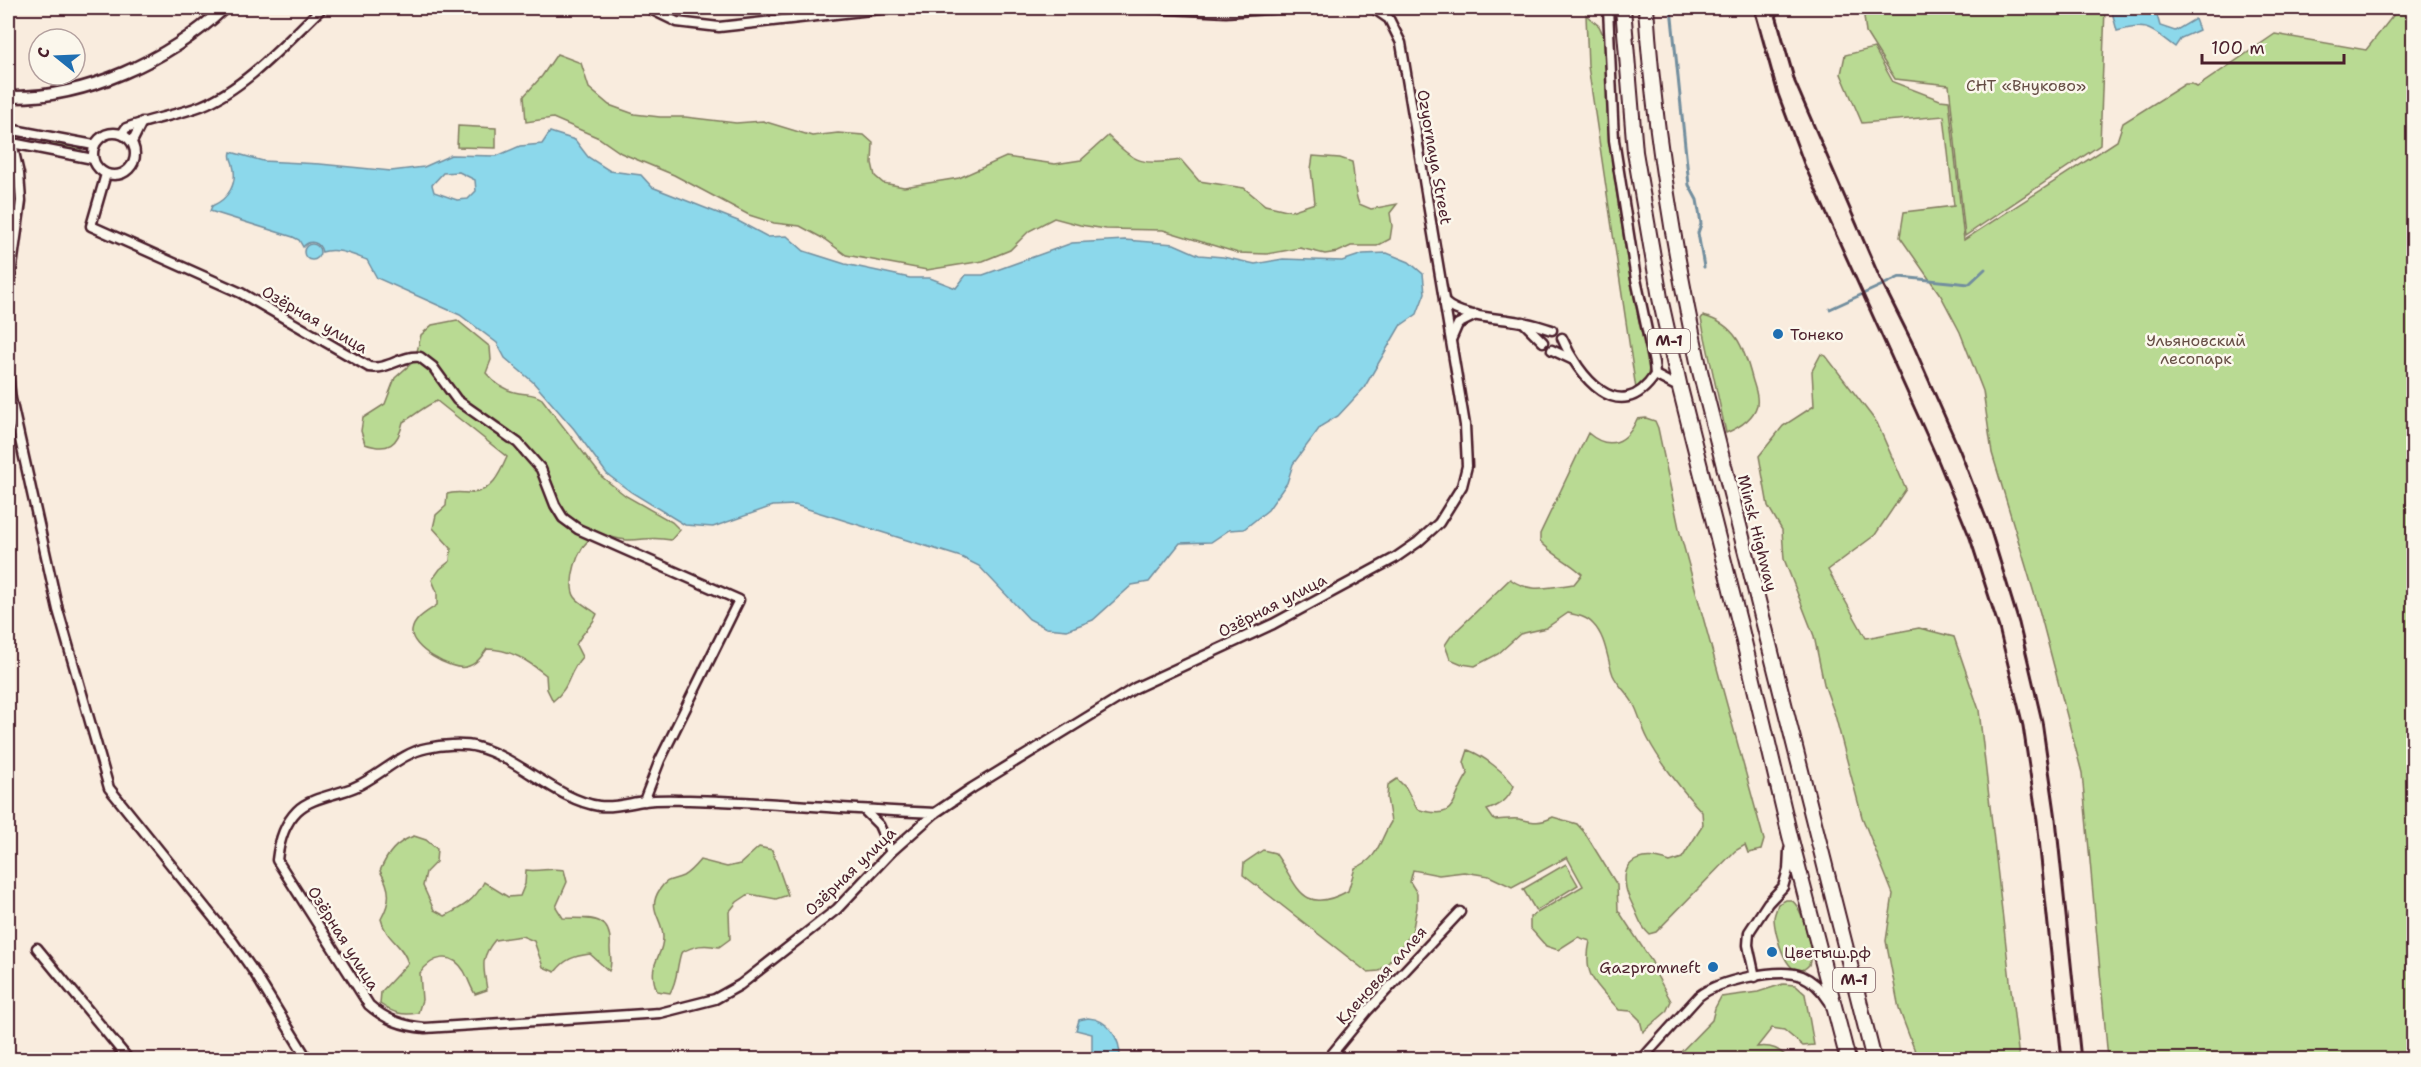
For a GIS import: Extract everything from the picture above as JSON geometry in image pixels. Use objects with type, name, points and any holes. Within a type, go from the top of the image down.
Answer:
[{"type":"highway","name":"М-1","points":[[1623,8],[1641,193],[1660,298],[1790,836],[1848,1059]]},
{"type":"highway","name":"Minsk Highway","points":[[1646,8],[1654,103],[1666,198],[1697,360],[1874,1059]]},
{"type":"street","points":[[8,98],[65,90],[97,82],[137,67],[171,50],[224,8]]},
{"type":"street","points":[[122,134],[126,128],[202,105],[225,93],[244,80],[322,8]]},
{"type":"street","points":[[648,8],[677,22],[719,27],[889,8]]},
{"type":"street","points":[[1149,8],[1226,12],[1283,8]]},
{"type":"street","name":"Ozyornaya Street","points":[[1373,8],[1389,19],[1401,43],[1450,340]]},
{"type":"street","points":[[1562,338],[1571,359],[1581,374],[1599,390],[1620,398],[1636,395],[1648,385],[1655,375],[1628,236],[1614,140],[1608,8]]},
{"type":"street","points":[[132,142],[142,122]]},
{"type":"street","points":[[8,131],[23,131],[94,145]]},
{"type":"street","points":[[106,134],[122,134],[132,142],[136,157],[133,165],[121,174],[106,174],[100,171],[93,159],[94,145],[106,134]]},
{"type":"street","points":[[8,296],[21,201],[19,174],[10,142],[93,159]]},
{"type":"street","name":"Озёрная улица","points":[[106,174],[91,226],[241,293],[369,367],[387,367],[403,358],[420,357],[433,367],[457,400],[518,443],[541,469],[555,506],[563,518],[578,529],[739,600],[660,760],[644,801]]},
{"type":"street","points":[[1444,302],[1450,307],[1476,315],[1523,322],[1552,330]]},
{"type":"street","points":[[1450,340],[1458,324],[1476,315]]},
{"type":"street","points":[[1523,322],[1543,342]]},
{"type":"street","name":"Озёрная улица","points":[[934,813],[865,811],[796,804],[668,800],[644,801],[614,807],[598,806],[579,800],[494,752],[474,746],[426,748],[407,756],[358,786],[312,801],[298,810],[286,825],[279,843],[277,860],[369,1005],[381,1016],[396,1023],[425,1028],[660,1013],[714,999],[740,985],[837,909],[891,852],[934,813],[1135,688],[1273,624],[1395,558],[1418,542],[1439,523],[1453,503],[1462,486],[1467,466],[1465,425],[1450,340]]},
{"type":"street","points":[[1552,350],[1571,359]]},
{"type":"street","points":[[8,374],[11,399],[58,610],[109,788],[233,942],[308,1059]]},
{"type":"street","points":[[1655,375],[1680,388]]},
{"type":"street","points":[[865,811],[879,825],[891,852]]},
{"type":"street","points":[[1755,976],[1748,939],[1754,922],[1783,887],[1788,870],[1790,836]]},
{"type":"street","name":"Кленовая аллея","points":[[1327,1059],[1368,1010],[1460,912]]},
{"type":"street","points":[[37,948],[129,1059]]},
{"type":"street","points":[[1641,1059],[1706,990],[1755,976],[1786,973],[1801,976],[1817,986],[1837,1014]]},
{"type":"green space","name":"СНТ «Внуково»","points":[[1863,8],[2105,8],[2100,145],[1965,236],[1949,85],[1895,79],[1866,33]]},
{"type":"green space","name":"Ульяновский лесопарк","points":[[2399,8],[2414,8],[2413,1059],[2108,1059],[2082,773],[2040,613],[1992,453],[1983,391],[1960,332],[1941,296],[1900,237],[1904,212],[1954,206],[1944,116],[1862,123],[1841,74],[1845,55],[1874,48],[1893,82],[1940,100],[1949,101],[1964,240],[2117,141],[2123,123],[2185,84],[2197,87],[2275,34],[2366,50]]},
{"type":"green space","points":[[1586,15],[1599,26],[1604,37],[1612,163],[1630,278],[1649,369],[1647,379],[1636,389],[1588,66]]},
{"type":"green space","points":[[557,54],[581,63],[589,88],[609,105],[634,114],[736,123],[763,121],[812,136],[838,133],[864,135],[873,143],[872,163],[875,176],[883,183],[904,187],[959,178],[1006,157],[1055,164],[1081,160],[1108,136],[1126,152],[1140,160],[1157,162],[1181,160],[1199,181],[1244,188],[1265,205],[1291,211],[1315,203],[1311,169],[1313,156],[1340,158],[1352,162],[1359,204],[1371,209],[1397,204],[1390,213],[1392,226],[1390,239],[1377,246],[1351,246],[1338,252],[1325,254],[1300,248],[1267,254],[1238,253],[1163,230],[1106,229],[1054,218],[1029,231],[1010,250],[983,261],[927,270],[846,255],[824,239],[800,226],[774,223],[749,215],[674,175],[621,153],[599,138],[553,118],[526,122],[524,96]]},
{"type":"green space","points":[[458,126],[496,128],[496,148],[457,147]]},
{"type":"green space","points":[[45,139],[81,146],[81,150],[43,146]]},
{"type":"green space","points":[[1703,316],[1723,325],[1737,339],[1746,357],[1757,395],[1757,405],[1749,419],[1726,433],[1701,319]]},
{"type":"green space","points":[[457,320],[490,347],[491,360],[486,373],[493,380],[509,391],[542,399],[602,477],[626,496],[672,522],[680,530],[671,540],[653,538],[629,540],[596,536],[582,548],[573,574],[573,591],[582,604],[597,614],[576,645],[582,657],[563,691],[553,701],[547,689],[546,675],[519,657],[504,651],[487,649],[473,664],[459,667],[442,662],[417,644],[413,637],[415,622],[437,605],[437,592],[432,580],[450,561],[451,548],[433,528],[436,515],[446,506],[447,494],[478,492],[490,485],[507,457],[437,401],[403,422],[395,441],[386,447],[365,444],[361,431],[363,418],[385,404],[395,378],[415,360],[421,335],[432,325]]},
{"type":"green space","points":[[1821,354],[1826,356],[1877,423],[1906,489],[1875,535],[1828,570],[1866,638],[1919,628],[1954,637],[1979,710],[2019,1059],[1918,1059],[1899,1009],[1886,941],[1893,894],[1862,817],[1835,715],[1824,684],[1814,636],[1784,559],[1782,530],[1768,506],[1759,456],[1783,426],[1814,406],[1812,371]]},
{"type":"green space","points":[[1646,418],[1655,421],[1658,428],[1680,533],[1764,840],[1761,850],[1748,853],[1745,845],[1735,851],[1656,932],[1649,934],[1640,923],[1627,893],[1625,877],[1627,869],[1631,863],[1644,858],[1670,862],[1682,858],[1703,825],[1702,812],[1653,748],[1632,701],[1613,675],[1597,629],[1588,620],[1568,613],[1546,628],[1520,634],[1498,654],[1475,666],[1450,659],[1445,645],[1451,636],[1510,579],[1525,587],[1533,588],[1574,584],[1582,574],[1545,546],[1540,541],[1540,534],[1588,433],[1603,442],[1617,442],[1628,434],[1637,419]]},
{"type":"green space","points":[[1468,750],[1493,765],[1514,786],[1504,801],[1487,810],[1494,820],[1516,819],[1536,822],[1553,817],[1577,824],[1585,833],[1617,885],[1618,910],[1652,962],[1671,1001],[1666,1012],[1643,1032],[1640,1020],[1631,1011],[1619,1010],[1593,980],[1588,964],[1590,941],[1578,937],[1558,950],[1546,946],[1530,928],[1530,917],[1583,886],[1567,857],[1512,887],[1489,876],[1464,872],[1439,875],[1413,870],[1410,882],[1417,893],[1417,907],[1412,933],[1379,971],[1367,972],[1243,875],[1244,863],[1263,850],[1275,853],[1296,886],[1310,899],[1332,898],[1348,891],[1355,868],[1369,860],[1378,849],[1391,822],[1387,798],[1388,785],[1397,779],[1406,788],[1417,809],[1440,813],[1447,810],[1452,806],[1468,774],[1464,762]]},
{"type":"green space","points":[[414,836],[426,840],[437,849],[436,862],[426,872],[423,886],[434,910],[445,916],[468,902],[477,894],[484,882],[508,897],[520,896],[525,884],[526,870],[564,870],[567,882],[556,907],[563,918],[597,920],[603,923],[610,937],[611,965],[609,971],[590,954],[570,959],[555,972],[543,967],[534,941],[522,936],[495,940],[490,947],[484,964],[487,990],[475,994],[459,964],[448,958],[442,958],[430,963],[420,973],[422,1000],[418,1013],[398,1013],[380,1004],[381,992],[408,963],[383,926],[381,919],[387,906],[388,889],[380,871],[393,849]]},
{"type":"green space","points":[[759,847],[772,850],[788,895],[776,899],[749,894],[737,902],[729,912],[730,939],[719,947],[699,946],[681,953],[670,993],[657,991],[653,974],[663,937],[655,903],[660,889],[668,881],[686,874],[700,860],[727,867],[740,864]]},
{"type":"green space","points":[[1566,864],[1578,885],[1536,911],[1523,889]]},
{"type":"green space","points":[[1791,900],[1800,911],[1809,941],[1809,965],[1801,970],[1789,964],[1780,945],[1775,925],[1774,915],[1778,904]]},
{"type":"green space","points":[[1783,984],[1795,985],[1805,994],[1814,1045],[1803,1046],[1784,1030],[1772,1028],[1757,1047],[1775,1048],[1789,1059],[1674,1059],[1712,1020],[1721,997],[1758,992]]},
{"type":"water","points":[[2111,8],[2136,8],[2136,10],[2155,8],[2160,26],[2175,31],[2195,19],[2199,30],[2181,38],[2175,47],[2143,27],[2117,31]]},
{"type":"water","points":[[550,132],[575,140],[588,157],[610,171],[641,175],[652,187],[738,221],[768,237],[787,236],[804,251],[845,264],[910,278],[930,278],[956,288],[966,275],[983,275],[1072,243],[1125,240],[1174,244],[1199,255],[1223,257],[1255,264],[1283,259],[1342,261],[1363,254],[1387,253],[1409,262],[1423,274],[1425,293],[1417,314],[1400,326],[1364,388],[1338,416],[1321,426],[1293,464],[1287,483],[1268,510],[1244,529],[1229,530],[1211,542],[1180,543],[1149,582],[1132,585],[1093,620],[1067,630],[1046,628],[1029,619],[979,566],[961,557],[795,505],[773,506],[713,527],[685,525],[631,492],[607,474],[574,429],[533,382],[505,358],[497,343],[460,315],[377,278],[367,260],[339,251],[322,252],[314,243],[303,247],[299,240],[293,237],[210,211],[212,206],[227,195],[233,184],[231,152],[263,161],[391,171],[424,167],[451,155],[497,156],[520,146],[542,144]],"holes":[[[459,172],[475,180],[476,191],[468,199],[457,200],[434,192],[432,185],[443,173]]]},
{"type":"water","points":[[312,244],[318,246],[320,252],[318,258],[312,260],[306,258],[304,252],[306,246]]},
{"type":"water","points":[[1088,1018],[1108,1026],[1116,1038],[1120,1059],[1092,1059],[1092,1034],[1076,1030],[1079,1020]]},
{"type":"waterway","points":[[1671,8],[1689,185],[1697,200],[1701,224],[1698,233],[1704,267]]},
{"type":"waterway","points":[[1830,309],[1900,277],[1969,284],[1985,269]]},
{"type":"railway","points":[[1754,8],[1778,94],[1804,164],[1937,458],[1970,538],[1999,628],[2023,726],[2037,820],[2062,1060]]},
{"type":"railway","points":[[1774,8],[1795,82],[1879,276],[1912,342],[1960,451],[1990,528],[2019,623],[2042,721],[2056,819],[2081,1060]]},
{"type":"place","name":"Тонеко","points":[[1778,334]]},
{"type":"place","name":"Цветыш.рф","points":[[1772,952]]},
{"type":"place","name":"Gazpromneft","points":[[1713,967]]}]
